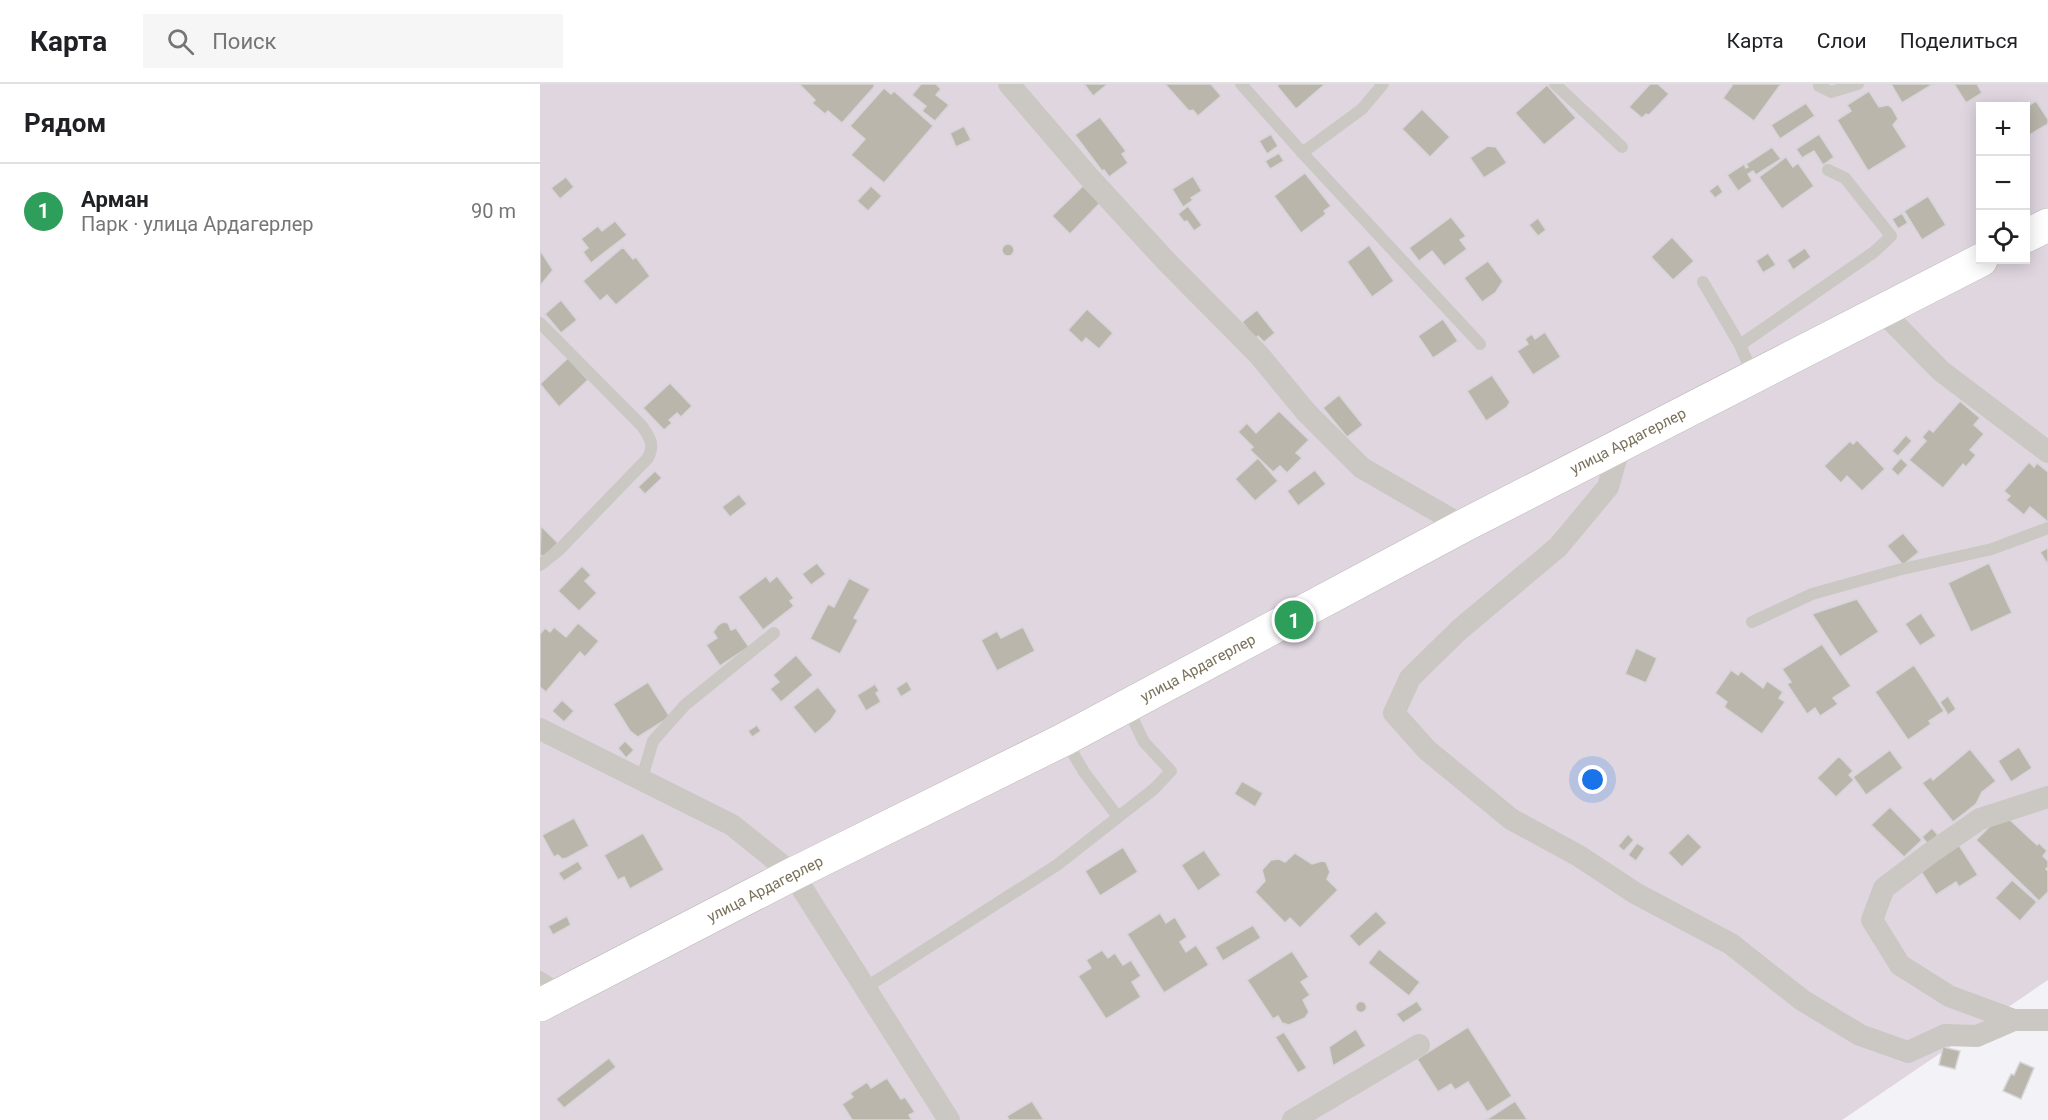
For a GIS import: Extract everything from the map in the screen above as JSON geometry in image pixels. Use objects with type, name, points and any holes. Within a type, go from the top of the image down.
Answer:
[{"type":"main road","points":[[2030,234],[2048,225]]},
{"type":"main road","name":"улица Ардагерлер","points":[[548,991],[793,874],[1065,739],[1463,525],[1976,263]]},
{"type":"street","points":[[1006,85],[1165,260],[1259,355],[1305,412],[1362,468],[1463,525]]},
{"type":"street","points":[[1882,311],[1941,371],[2048,452]]},
{"type":"street","points":[[1620,445],[1608,487],[1558,547],[1459,630],[1410,678],[1394,713],[1427,750],[1511,819],[1579,856],[1635,893],[1731,944],[1802,1000],[1860,1035],[1908,1052],[1946,1035],[1977,1036],[2014,1020]]},
{"type":"street","points":[[540,729],[732,825],[793,874],[949,1120]]},
{"type":"street","points":[[2048,797],[1980,819],[1929,854],[1884,888],[1872,920],[1900,965],[1949,996],[2014,1020],[2048,1020]]},
{"type":"street","points":[[1293,1120],[1419,1045]]},
{"type":"lane","points":[[1241,84],[1480,344]]},
{"type":"lane","points":[[1302,153],[1362,109],[1383,84]]},
{"type":"lane","points":[[1555,84],[1622,147]]},
{"type":"lane","points":[[1819,86],[1832,92],[1858,84]]},
{"type":"lane","points":[[1740,345],[1874,252],[1891,236],[1845,178],[1828,170]]},
{"type":"lane","points":[[1702,282],[1740,345],[1754,377]]},
{"type":"lane","points":[[540,323],[642,426],[652,441],[652,450],[648,458],[558,551],[540,565]]},
{"type":"lane","points":[[1752,622],[1812,594],[1898,570],[1992,549],[2048,528]]},
{"type":"lane","points":[[641,781],[653,741],[686,705],[774,633]]},
{"type":"lane","points":[[865,988],[1057,865],[1154,789],[1171,771],[1144,742],[1127,707]]},
{"type":"lane","points":[[1065,739],[1084,772],[1118,817]]},
{"type":"shaded area","points":[[540,84],[2048,84],[2048,980],[1842,1120],[540,1120]]},
{"type":"building","points":[[799,84],[874,84],[874,87],[842,123],[828,111],[825,114],[812,103],[815,100]]},
{"type":"building","points":[[921,84],[936,84],[941,89],[936,95],[949,105],[935,121],[922,111],[926,106],[912,95]]},
{"type":"building","points":[[1084,84],[1108,84],[1093,96]]},
{"type":"building","points":[[1165,84],[1211,84],[1221,96],[1198,116],[1193,110],[1189,111]]},
{"type":"building","points":[[1279,84],[1324,85],[1296,109],[1277,86]]},
{"type":"building","points":[[1650,84],[1658,84],[1669,94],[1649,115],[1646,114],[1642,118],[1629,107]]},
{"type":"building","points":[[1733,84],[1781,84],[1754,121],[1723,98]]},
{"type":"building","points":[[1891,84],[1933,84],[1902,103]]},
{"type":"building","points":[[1954,84],[1977,84],[1982,93],[1966,103]]},
{"type":"building","points":[[1547,85],[1576,118],[1544,145],[1515,113]]},
{"type":"building","points":[[884,88],[891,94],[894,91],[933,126],[884,183],[851,155],[865,139],[850,126]]},
{"type":"building","points":[[1869,91],[1879,107],[1888,105],[1892,108],[1898,119],[1893,125],[1907,147],[1868,171],[1837,120],[1851,111],[1847,105]]},
{"type":"building","points":[[2036,101],[2048,119],[2048,124],[2030,135],[2030,105]]},
{"type":"building","points":[[1806,103],[1815,116],[1780,139],[1771,125]]},
{"type":"building","points":[[1422,109],[1450,137],[1430,157],[1402,129]]},
{"type":"building","points":[[1100,117],[1126,151],[1122,154],[1128,163],[1109,177],[1075,135]]},
{"type":"building","points":[[964,126],[971,140],[956,147],[950,133]]},
{"type":"building","points":[[1271,134],[1278,146],[1267,154],[1259,141]]},
{"type":"building","points":[[1819,134],[1834,157],[1823,165],[1814,151],[1802,158],[1796,149]]},
{"type":"building","points":[[1488,146],[1496,147],[1507,163],[1484,178],[1470,158]]},
{"type":"building","points":[[1772,147],[1781,159],[1756,175],[1753,171],[1748,174],[1752,181],[1738,191],[1727,175],[1744,164],[1746,168],[1748,167],[1746,164]]},
{"type":"building","points":[[1279,153],[1284,161],[1270,169],[1265,161]]},
{"type":"building","points":[[1786,157],[1793,167],[1798,163],[1814,186],[1782,209],[1759,177]]},
{"type":"building","points":[[1305,173],[1331,206],[1324,211],[1326,214],[1301,233],[1274,196]]},
{"type":"building","points":[[1193,176],[1202,191],[1183,207],[1172,189]]},
{"type":"building","points":[[566,177],[574,187],[560,199],[551,188]]},
{"type":"building","points":[[1718,184],[1723,192],[1715,198],[1709,191]]},
{"type":"building","points":[[871,186],[882,196],[868,211],[857,201]]},
{"type":"building","points":[[1083,186],[1100,203],[1070,234],[1052,216]]},
{"type":"building","points":[[1928,196],[1946,225],[1922,240],[1904,211]]},
{"type":"building","points":[[1188,206],[1202,225],[1194,231],[1178,214]]},
{"type":"building","points":[[1902,213],[1908,223],[1898,229],[1892,219]]},
{"type":"building","points":[[1451,217],[1466,236],[1460,240],[1467,249],[1444,266],[1432,251],[1419,261],[1409,248]]},
{"type":"building","points":[[1538,218],[1546,230],[1538,236],[1529,225]]},
{"type":"building","points":[[615,221],[627,235],[591,263],[583,252],[588,248],[581,239],[598,226],[602,231]]},
{"type":"building","points":[[1672,237],[1694,261],[1673,280],[1651,257]]},
{"type":"building","points":[[1008,244],[1014,250],[1008,256],[1002,250]]},
{"type":"building","points":[[1369,245],[1394,281],[1372,297],[1347,262]]},
{"type":"building","points":[[623,247],[633,259],[636,257],[650,276],[616,305],[607,295],[600,301],[583,281]]},
{"type":"building","points":[[1805,248],[1811,257],[1793,270],[1787,260]]},
{"type":"building","points":[[540,250],[553,270],[540,286]]},
{"type":"building","points":[[1768,253],[1776,265],[1763,273],[1756,261]]},
{"type":"building","points":[[1488,261],[1503,281],[1496,292],[1482,302],[1464,278]]},
{"type":"building","points":[[561,300],[577,320],[561,333],[545,314]]},
{"type":"building","points":[[1087,309],[1113,333],[1099,349],[1086,338],[1082,343],[1068,330]]},
{"type":"building","points":[[1257,310],[1275,333],[1264,342],[1258,336],[1255,339],[1242,322]]},
{"type":"building","points":[[1443,319],[1458,341],[1433,358],[1418,336]]},
{"type":"building","points":[[1545,332],[1561,357],[1533,375],[1517,351],[1528,344],[1525,339],[1532,334],[1535,339]]},
{"type":"building","points":[[568,358],[588,380],[559,407],[540,384]]},
{"type":"building","points":[[1492,375],[1510,402],[1507,407],[1486,421],[1467,391]]},
{"type":"building","points":[[670,383],[692,406],[681,417],[677,413],[669,420],[672,423],[664,430],[643,408]]},
{"type":"building","points":[[1339,395],[1363,425],[1347,437],[1323,408]]},
{"type":"building","points":[[1960,401],[1980,418],[1974,425],[1984,434],[1970,450],[1976,455],[1966,467],[1963,464],[1943,488],[1909,460],[1926,441],[1922,437],[1929,429],[1933,432]]},
{"type":"building","points":[[1279,411],[1309,440],[1296,453],[1302,458],[1287,473],[1280,466],[1273,472],[1250,450],[1253,447],[1238,432],[1247,423],[1256,433]]},
{"type":"building","points":[[1906,435],[1912,441],[1898,456],[1892,451]]},
{"type":"building","points":[[1857,440],[1885,469],[1862,491],[1847,476],[1841,483],[1824,466],[1850,441],[1853,444]]},
{"type":"building","points":[[1258,458],[1278,481],[1255,501],[1235,479]]},
{"type":"building","points":[[1901,458],[1908,465],[1898,476],[1891,469]]},
{"type":"building","points":[[2029,462],[2034,467],[2037,463],[2048,472],[2048,522],[2030,507],[2024,515],[2006,500],[2010,496],[2004,491]]},
{"type":"building","points":[[1315,470],[1326,484],[1298,506],[1287,491]]},
{"type":"building","points":[[655,471],[662,478],[645,494],[638,487]]},
{"type":"building","points":[[739,494],[747,504],[730,517],[722,507]]},
{"type":"building","points":[[541,526],[558,543],[544,557],[540,555]]},
{"type":"building","points":[[1903,533],[1919,552],[1903,565],[1887,546]]},
{"type":"building","points":[[2048,548],[2048,565],[2040,552]]},
{"type":"building","points":[[817,563],[826,574],[811,585],[802,574]]},
{"type":"building","points":[[1989,563],[2012,613],[1971,632],[1948,583]]},
{"type":"building","points":[[582,566],[591,575],[585,581],[597,593],[579,611],[558,591]]},
{"type":"building","points":[[766,576],[770,582],[777,576],[794,598],[790,601],[794,606],[763,630],[738,597]]},
{"type":"building","points":[[849,578],[870,589],[854,618],[858,620],[840,654],[810,639],[828,604],[834,607]]},
{"type":"building","points":[[1857,599],[1879,632],[1840,657],[1812,614]]},
{"type":"building","points":[[1921,613],[1936,636],[1920,646],[1905,624]]},
{"type":"building","points":[[723,622],[728,623],[731,630],[736,628],[749,647],[720,666],[706,645],[717,638],[713,632]]},
{"type":"building","points":[[578,623],[599,641],[585,657],[580,652],[546,692],[540,687],[540,634],[545,628],[550,632],[554,627],[566,637]]},
{"type":"building","points":[[1023,627],[1035,651],[997,671],[981,640],[997,631],[1001,638]]},
{"type":"building","points":[[1822,644],[1851,686],[1833,698],[1838,704],[1820,716],[1815,708],[1807,714],[1787,684],[1791,682],[1782,669]]},
{"type":"building","points":[[1636,648],[1657,658],[1646,683],[1625,674]]},
{"type":"building","points":[[796,655],[813,675],[781,702],[770,689],[779,682],[773,675]]},
{"type":"building","points":[[1914,665],[1944,711],[1929,721],[1931,724],[1908,740],[1875,692]]},
{"type":"building","points":[[1731,670],[1738,675],[1741,671],[1763,688],[1767,681],[1783,692],[1779,698],[1785,702],[1762,734],[1724,707],[1727,702],[1715,693]]},
{"type":"building","points":[[907,681],[912,690],[901,697],[896,688]]},
{"type":"building","points":[[648,682],[670,717],[638,737],[630,731],[613,704]]},
{"type":"building","points":[[875,684],[879,691],[876,693],[881,702],[866,711],[857,695]]},
{"type":"building","points":[[818,687],[837,711],[831,720],[815,734],[793,707]]},
{"type":"building","points":[[1948,696],[1956,709],[1948,715],[1940,702]]},
{"type":"building","points":[[562,700],[574,711],[564,722],[552,711]]},
{"type":"building","points":[[757,725],[761,731],[752,737],[748,731]]},
{"type":"building","points":[[625,741],[634,750],[626,758],[618,748]]},
{"type":"building","points":[[2019,747],[2032,768],[2011,782],[1998,761]]},
{"type":"building","points":[[1970,749],[1996,781],[1982,792],[1976,804],[1953,822],[1922,783],[1931,777],[1933,780]]},
{"type":"building","points":[[1890,750],[1903,768],[1866,795],[1853,777]]},
{"type":"building","points":[[1839,756],[1853,771],[1849,775],[1854,780],[1836,797],[1817,778]]},
{"type":"building","points":[[1242,781],[1263,793],[1255,807],[1234,794]]},
{"type":"building","points":[[1890,807],[1922,840],[1904,857],[1871,825]]},
{"type":"building","points":[[574,818],[589,846],[567,858],[562,859],[558,855],[554,857],[542,835]]},
{"type":"building","points":[[2008,818],[2037,845],[2039,843],[2047,851],[2043,856],[2048,861],[2046,869],[2048,871],[2048,892],[2039,901],[1976,840],[1992,824]]},
{"type":"building","points":[[1932,828],[1938,835],[1928,844],[1922,837]]},
{"type":"building","points":[[643,833],[664,870],[630,889],[624,877],[618,880],[604,855]]},
{"type":"building","points":[[1688,833],[1702,847],[1682,867],[1668,853]]},
{"type":"building","points":[[1628,834],[1634,840],[1624,851],[1618,846]]},
{"type":"building","points":[[1637,843],[1645,848],[1636,861],[1628,855]]},
{"type":"building","points":[[1959,845],[1978,875],[1959,887],[1956,882],[1936,895],[1920,870]]},
{"type":"building","points":[[1123,847],[1138,872],[1100,896],[1085,871]]},
{"type":"building","points":[[1204,850],[1221,875],[1198,891],[1181,865]]},
{"type":"building","points":[[1295,853],[1312,864],[1326,862],[1330,872],[1327,879],[1338,890],[1300,928],[1290,918],[1285,923],[1255,892],[1265,881],[1262,870],[1271,860],[1279,859],[1285,862]]},
{"type":"building","points":[[578,861],[583,869],[564,881],[558,873]]},
{"type":"building","points":[[2012,880],[2037,902],[2020,921],[1995,898]]},
{"type":"building","points":[[1376,911],[1387,923],[1359,947],[1349,936]]},
{"type":"building","points":[[1160,913],[1166,923],[1175,917],[1187,937],[1180,942],[1186,952],[1196,945],[1209,965],[1164,993],[1127,934]]},
{"type":"building","points":[[567,916],[571,925],[553,935],[548,926]]},
{"type":"building","points":[[1253,925],[1261,938],[1223,961],[1215,947]]},
{"type":"building","points":[[1379,949],[1420,982],[1409,996],[1368,963]]},
{"type":"building","points":[[1102,950],[1108,958],[1115,953],[1123,965],[1131,960],[1141,976],[1132,982],[1141,997],[1106,1019],[1078,976],[1091,968],[1086,960]]},
{"type":"building","points":[[1292,951],[1309,977],[1301,982],[1310,995],[1303,1000],[1309,1012],[1305,1018],[1289,1025],[1282,1023],[1278,1016],[1273,1019],[1247,980]]},
{"type":"building","points":[[1361,1001],[1367,1007],[1361,1013],[1355,1007]]},
{"type":"building","points":[[1417,1001],[1423,1010],[1403,1023],[1396,1014]]},
{"type":"building","points":[[1468,1027],[1512,1096],[1487,1112],[1468,1082],[1455,1090],[1451,1084],[1438,1092],[1417,1059]]},
{"type":"building","points":[[1356,1029],[1366,1046],[1333,1066],[1329,1047]]},
{"type":"building","points":[[1284,1032],[1307,1068],[1298,1073],[1275,1037]]},
{"type":"building","points":[[1943,1047],[1960,1051],[1955,1069],[1939,1065]]},
{"type":"building","points":[[609,1058],[616,1067],[564,1108],[556,1099]]},
{"type":"building","points":[[2020,1062],[2034,1068],[2021,1099],[2003,1091]]},
{"type":"building","points":[[887,1078],[901,1099],[905,1097],[915,1112],[909,1115],[912,1120],[852,1120],[842,1104],[853,1097],[850,1093],[867,1082],[871,1088]]},
{"type":"building","points":[[1032,1101],[1044,1120],[1009,1120],[1007,1116]]},
{"type":"building","points":[[1515,1101],[1527,1119],[1486,1120]]},
{"type":"place","name":"Арман","points":[[1294,620]]}]
